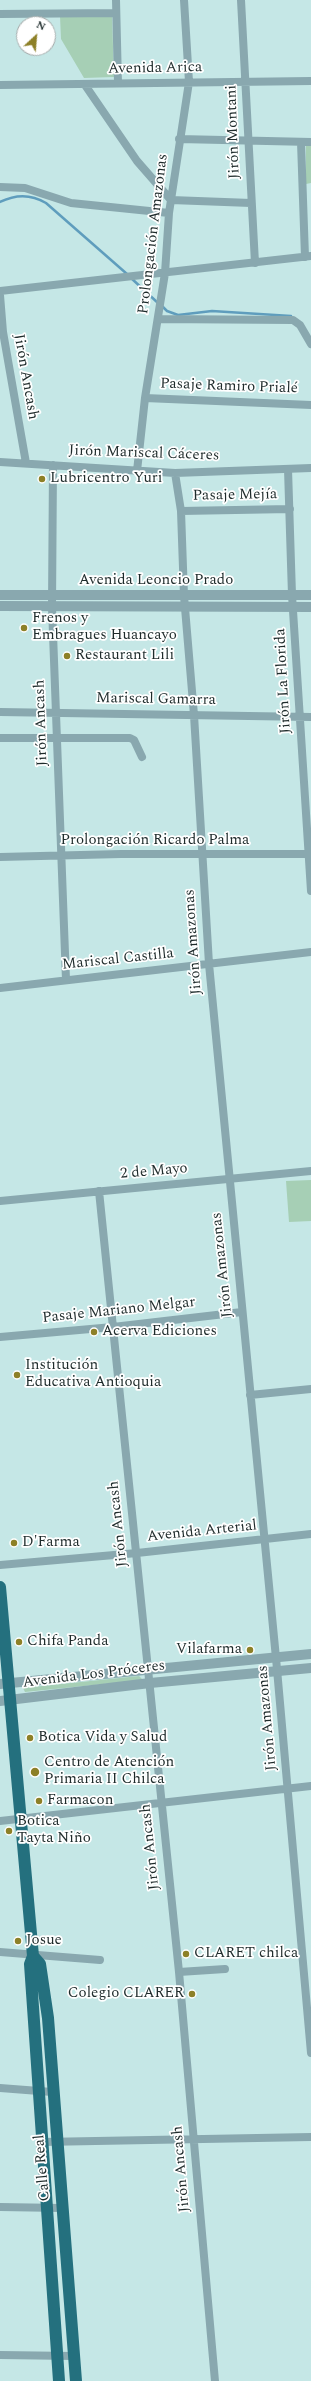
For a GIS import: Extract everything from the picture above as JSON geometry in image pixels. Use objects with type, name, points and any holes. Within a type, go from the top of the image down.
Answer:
[{"type":"highway","name":"Calle Real","points":[[0,1587],[5,1700],[22,1819],[33,1956],[30,1964],[38,2092],[60,2381]]},
{"type":"highway","name":"Calle Real","points":[[33,1956],[40,1964],[43,1984],[76,2381]]},
{"type":"street","points":[[116,0],[118,83]]},
{"type":"street","name":"Prolongación Amazonas","points":[[137,471],[145,398],[165,273],[169,213],[179,139],[189,82],[184,0]]},
{"type":"street","name":"Jirón Montani","points":[[241,0],[246,83],[247,141],[255,263]]},
{"type":"street","points":[[0,14],[116,13]]},
{"type":"street","name":"Avenida Arica","points":[[0,85],[311,81]]},
{"type":"street","points":[[86,85],[137,161],[171,200],[251,203]]},
{"type":"street","points":[[179,139],[311,142]]},
{"type":"street","points":[[0,291],[308,256],[301,142]]},
{"type":"street","points":[[0,187],[25,188],[71,203],[169,213]]},
{"type":"street","name":"Jirón Ancash","points":[[0,295],[3,332],[26,463]]},
{"type":"street","points":[[158,317],[293,320],[300,325],[311,344]]},
{"type":"street","name":"Pasaje Ramiro Prialé","points":[[145,398],[311,405]]},
{"type":"street","name":"Jirón Mariscal Cáceres","points":[[0,462],[175,473],[311,468]]},
{"type":"street","name":"Jirón Ancash","points":[[53,465],[52,607],[66,980]]},
{"type":"street","name":"Jirón La Florida","points":[[288,469],[292,595],[294,607],[299,717],[310,854],[311,891]]},
{"type":"street","name":"Jirón Amazonas","points":[[175,473],[181,511],[184,596],[194,715],[209,964],[228,1179],[278,1672],[311,2053]]},
{"type":"street","name":"Pasaje Mejía","points":[[181,511],[290,509]]},
{"type":"street","name":"Avenida Leoncio Prado","points":[[0,595],[311,595]]},
{"type":"street","name":"Avenida Leoncio Prado","points":[[0,606],[311,607]]},
{"type":"street","name":"Mariscal Gamarra","points":[[0,712],[311,717]]},
{"type":"street","points":[[0,738],[130,738],[134,740],[142,757]]},
{"type":"street","name":"Prolongación Ricardo Palma","points":[[0,857],[310,854]]},
{"type":"street","name":"Mariscal Castilla","points":[[0,988],[311,952]]},
{"type":"street","name":"2 de Mayo","points":[[0,1201],[99,1190],[311,1171]]},
{"type":"street","name":"Jirón Ancash","points":[[99,1190],[179,1972],[215,2381]]},
{"type":"street","name":"Pasaje Mariano Melgar","points":[[0,1337],[113,1327],[242,1312]]},
{"type":"street","points":[[250,1395],[311,1389]]},
{"type":"street","name":"Avenida Arterial","points":[[0,1565],[137,1553],[311,1534]]},
{"type":"street","name":"Avenida Los Próceres","points":[[4,1684],[311,1654]]},
{"type":"street","name":"Avenida Los Próceres","points":[[5,1700],[150,1683],[311,1668]]},
{"type":"street","points":[[0,1820],[22,1819],[311,1786]]},
{"type":"street","points":[[0,1952],[33,1956],[100,1960]]},
{"type":"street","points":[[179,1972],[225,1968]]},
{"type":"street","points":[[0,2088],[52,2092]]},
{"type":"street","points":[[42,2142],[311,2137]]},
{"type":"street","points":[[0,2207],[62,2208]]},
{"type":"street","points":[[0,2355],[57,2357],[74,2356]]},
{"type":"green space","points":[[60,16],[112,16],[114,77],[84,78],[61,39]]},
{"type":"green space","points":[[306,146],[311,146],[311,183],[306,184]]},
{"type":"green space","points":[[311,1180],[311,1221],[289,1222],[286,1181]]},
{"type":"green space","points":[[139,1676],[143,1680],[25,1692],[23,1688]]},
{"type":"waterway","points":[[0,202],[6,199],[23,196],[35,198],[46,203],[127,274]]},
{"type":"waterway","points":[[131,278],[158,303]]},
{"type":"waterway","points":[[162,306],[167,311],[178,315],[212,311],[291,316]]},
{"type":"place","name":"Lubricentro Yuri","points":[[42,479]]},
{"type":"place","name":"Frenos y Embragues Huancayo","points":[[24,628]]},
{"type":"place","name":"Restaurant Lili","points":[[67,656]]},
{"type":"place","name":"Acerva Ediciones","points":[[94,1332]]},
{"type":"place","name":"Institución Educativa Antioquia","points":[[17,1375]]},
{"type":"place","name":"D'Farma","points":[[14,1543]]},
{"type":"place","name":"Chifa Panda","points":[[19,1642]]},
{"type":"place","name":"Vilafarma","points":[[250,1650]]},
{"type":"place","name":"Botica Vida y Salud","points":[[30,1738]]},
{"type":"place","name":"Centro de Atención Primaria II Chilca","points":[[35,1772]]},
{"type":"place","name":"Farmacon","points":[[39,1801]]},
{"type":"place","name":"Botica Tayta Niño","points":[[9,1831]]},
{"type":"place","name":"Josue","points":[[18,1941]]},
{"type":"place","name":"CLARET chilca","points":[[186,1954]]},
{"type":"place","name":"Colegio CLARER","points":[[192,1994]]}]
